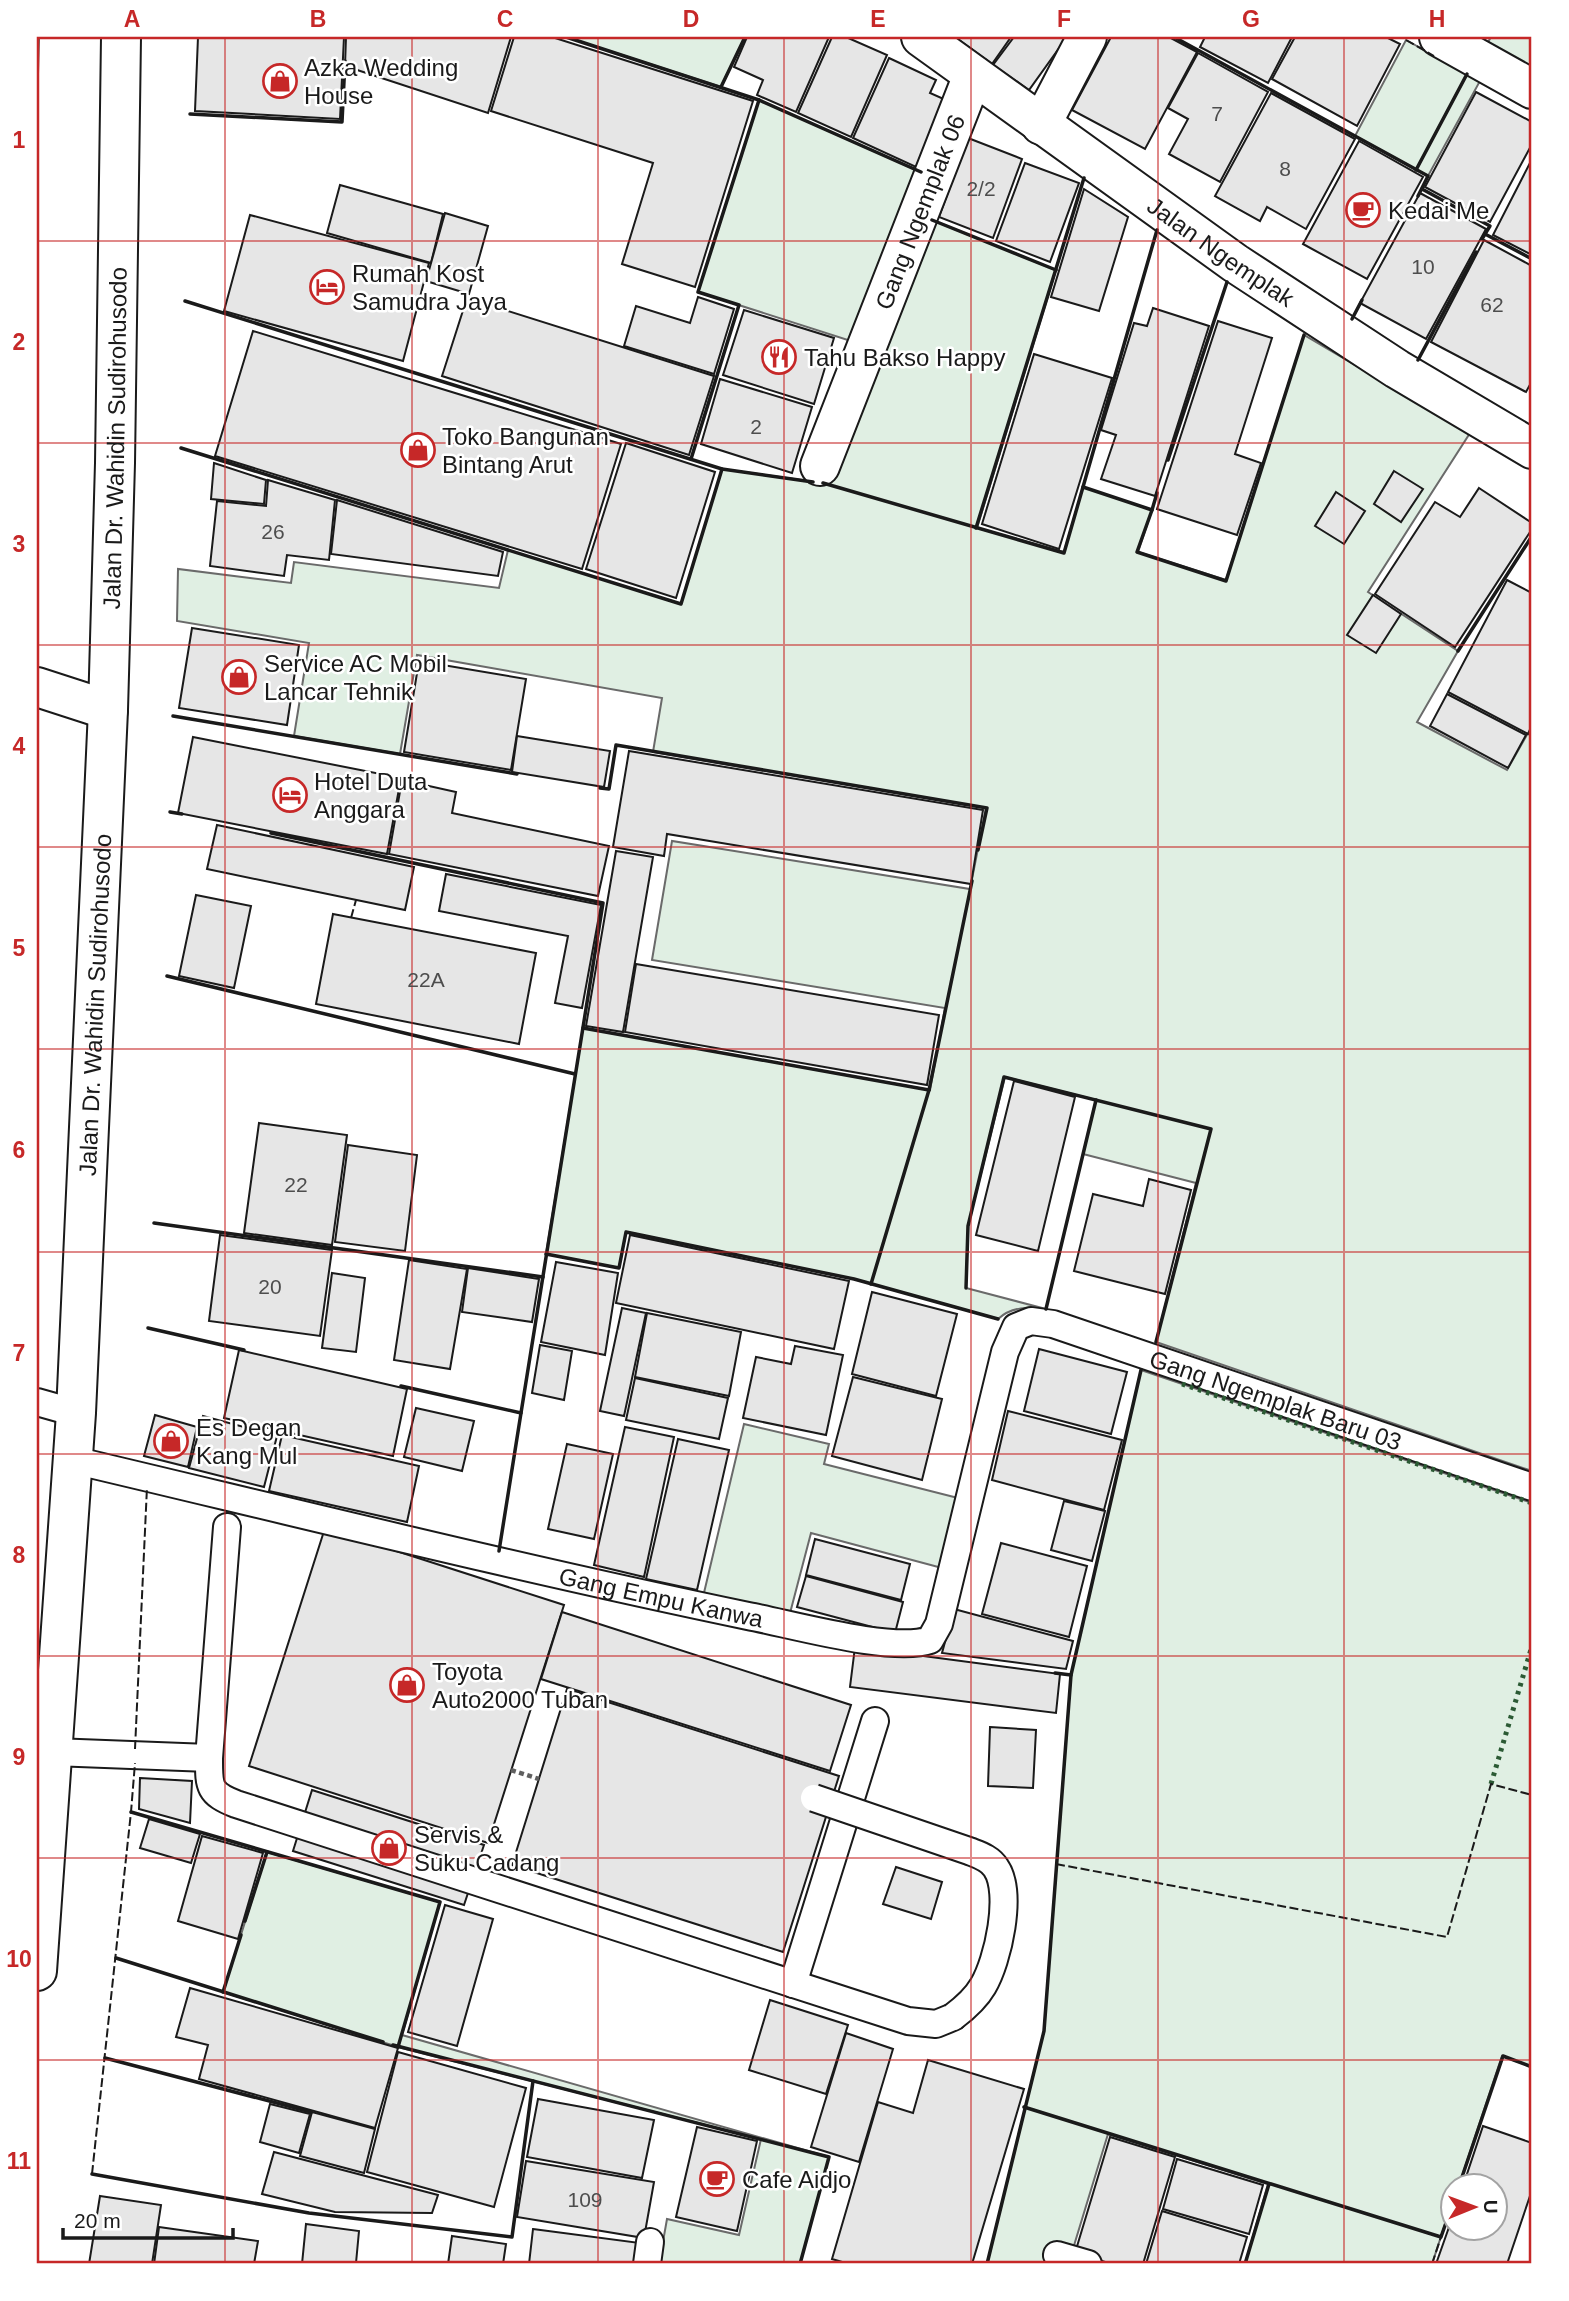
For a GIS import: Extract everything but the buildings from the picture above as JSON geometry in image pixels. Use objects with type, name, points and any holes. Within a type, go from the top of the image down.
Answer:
[{"type":"main road","name":"Jalan Dr. Wahidin Sudirohusodo","points":[[37,1971],[76,1413],[108,710],[116,463],[121,37]]},
{"type":"main road","name":"Jalan Ngemplak","points":[[921,37],[1224,255],[1326,324],[1532,449]]},
{"type":"main road","points":[[1041,125],[1087,37]]},
{"type":"main road","points":[[1439,37],[1532,89]]},
{"type":"main road","name":"Gang Ngemplak 06","points":[[820,466],[973,75]]},
{"type":"main road","points":[[37,687],[108,710]]},
{"type":"lane","name":"Gang Ngemplak Baru 03","points":[[1019,1326],[1031,1321],[1053,1324],[1532,1487]]},
{"type":"lane","name":"Gang Empu Kanwa","points":[[73,1460],[684,1602],[849,1636],[919,1644],[933,1636],[942,1614],[1005,1352],[1012,1333],[1019,1326]]},
{"type":"lane","points":[[37,1402],[76,1413]]},
{"type":"lane","points":[[227,1527],[209,1758],[209,1783],[212,1790],[236,1804],[918,2024],[936,2024],[953,2017],[974,1999],[983,1987],[995,1959],[1003,1885],[996,1867],[990,1861],[969,1851],[814,1798]]},
{"type":"lane","points":[[793,1984],[874,1721]]},
{"type":"lane","points":[[53,1752],[209,1758]]},
{"type":"lane","points":[[1057,2255],[1088,2264]]},
{"type":"path","points":[[511,1770],[540,1779]]},
{"type":"green space","points":[[566,37],[745,37],[721,87]]},
{"type":"green space","points":[[1491,37],[1532,37],[1532,76],[1484,49]]},
{"type":"green space","points":[[1406,40],[1480,81],[1428,176],[1355,136]]},
{"type":"green space","points":[[759,100],[921,172],[854,342],[698,292]]},
{"type":"green space","points":[[932,220],[1056,270],[977,528],[1064,552],[1083,487],[1152,510],[1138,552],[1226,580],[1304,335],[1470,433],[1368,592],[1458,651],[1417,722],[1507,770],[1532,726],[1532,1471],[1156,1342],[1196,1183],[1083,1154],[1096,1100],[1005,1077],[968,1226],[966,1288],[1046,1309],[1015,1310],[998,1319],[854,1279],[626,1232],[619,1268],[546,1254],[583,1028],[930,1090],[945,1008],[652,960],[672,841],[970,889],[986,808],[653,752],[662,698],[417,655],[400,754],[294,736],[309,643],[177,621],[178,569],[291,583],[294,562],[499,588],[508,550],[681,604],[722,469],[830,484]]},
{"type":"green space","points":[[1141,1370],[1532,1503],[1532,2067],[1502,2056],[1463,2172],[1440,2172],[1440,2240],[1432,2264],[1245,2264],[1268,2184],[1108,2134],[1072,2252],[1050,2264],[987,2264],[1044,2031],[1071,1675]]},
{"type":"green space","points":[[744,1424],[829,1444],[824,1464],[958,1498],[942,1568],[811,1533],[789,1617],[703,1597]]},
{"type":"green space","points":[[267,1852],[440,1902],[402,2035],[829,2157],[800,2264],[659,2264],[667,2219],[739,2235],[761,2139],[398,2047],[223,1992]]},
{"type":"hedge","points":[[1182,1384],[1532,1503]]},
{"type":"hedge","points":[[1491,1784],[1532,1646]]},
{"type":"fence","points":[[1406,40],[1434,56]]},
{"type":"fence","points":[[351,918],[356,900]]},
{"type":"fence","points":[[135,1749],[147,1487]]},
{"type":"fence","points":[[92,2174],[135,1763]]},
{"type":"fence","points":[[1056,1864],[1447,1937],[1491,1784],[1532,1795]]},
{"type":"fence","points":[[1432,2264],[1440,2240]]},
{"type":"wall","points":[[37,86],[38,37]]},
{"type":"wall","points":[[566,37],[759,100],[921,172]]},
{"type":"wall","points":[[721,87],[745,37]]},
{"type":"wall","points":[[1174,37],[1428,176],[1418,196]]},
{"type":"wall","points":[[190,114],[342,122],[345,61]]},
{"type":"wall","points":[[1416,170],[1467,74]]},
{"type":"wall","points":[[691,459],[739,305],[698,292],[759,100]]},
{"type":"wall","points":[[976,528],[1084,178]]},
{"type":"wall","points":[[1422,189],[1490,226],[1485,234]]},
{"type":"wall","points":[[932,220],[1056,270]]},
{"type":"wall","points":[[823,483],[1064,553],[1157,230]]},
{"type":"wall","points":[[1482,239],[1485,234],[1532,259]]},
{"type":"wall","points":[[1418,360],[1476,252]]},
{"type":"wall","points":[[1168,460],[1227,282]]},
{"type":"wall","points":[[1352,319],[1362,300]]},
{"type":"wall","points":[[185,301],[722,469],[813,482]]},
{"type":"wall","points":[[1083,487],[1152,510],[1137,552],[1226,581],[1304,335]]},
{"type":"wall","points":[[181,448],[681,604],[722,469]]},
{"type":"wall","points":[[1152,510],[1157,493]]},
{"type":"wall","points":[[1458,651],[1532,536]]},
{"type":"wall","points":[[173,716],[517,774]]},
{"type":"wall","points":[[600,788],[609,789],[616,745],[987,808],[978,850]]},
{"type":"wall","points":[[170,812],[182,814]]},
{"type":"wall","points":[[271,833],[603,903],[521,1413],[401,1386]]},
{"type":"wall","points":[[871,1284],[929,1090],[972,881]]},
{"type":"wall","points":[[167,976],[575,1074]]},
{"type":"wall","points":[[583,1028],[929,1090]]},
{"type":"wall","points":[[966,1288],[968,1226],[1004,1077],[1211,1129],[1156,1342]]},
{"type":"wall","points":[[1046,1309],[1096,1100]]},
{"type":"wall","points":[[154,1223],[543,1277]]},
{"type":"wall","points":[[546,1254],[619,1268],[626,1232],[854,1279],[998,1319]]},
{"type":"wall","points":[[148,1328],[244,1350]]},
{"type":"wall","points":[[987,2264],[1044,2031],[1071,1675],[1141,1370]]},
{"type":"wall","points":[[499,1551],[521,1413]]},
{"type":"wall","points":[[1055,1673],[1071,1675]]},
{"type":"wall","points":[[131,1812],[440,1902],[398,2047]]},
{"type":"wall","points":[[245,1921],[267,1852]]},
{"type":"wall","points":[[223,1992],[241,1935]]},
{"type":"wall","points":[[116,1958],[383,2042]]},
{"type":"wall","points":[[393,2045],[829,2157],[800,2264]]},
{"type":"wall","points":[[1464,2172],[1503,2056],[1532,2067]]},
{"type":"wall","points":[[105,2058],[311,2112]]},
{"type":"wall","points":[[92,2174],[309,2213],[512,2237],[533,2081]]},
{"type":"wall","points":[[1024,2107],[1440,2237]]},
{"type":"wall","points":[[1245,2264],[1269,2184]]},
{"type":"place","name":"Azka Wedding House","points":[[280,81]]},
{"type":"place","name":"Kedai Me","points":[[1363,210]]},
{"type":"place","name":"Rumah Kost Samudra Jaya","points":[[327,287]]},
{"type":"place","name":"Tahu Bakso Happy","points":[[779,357]]},
{"type":"place","name":"Toko Bangunan Bintang Arut","points":[[418,450]]},
{"type":"place","name":"Service AC Mobil Lancar Tehnik","points":[[239,677]]},
{"type":"place","name":"Hotel Duta Anggara","points":[[290,795]]},
{"type":"place","name":"Es Degan Kang Mul","points":[[171,1441]]},
{"type":"place","name":"Toyota Auto2000 Tuban","points":[[407,1685]]},
{"type":"place","name":"Servis & Suku Cadang","points":[[389,1848]]},
{"type":"place","name":"Cafe Aidjo","points":[[717,2179]]}]
